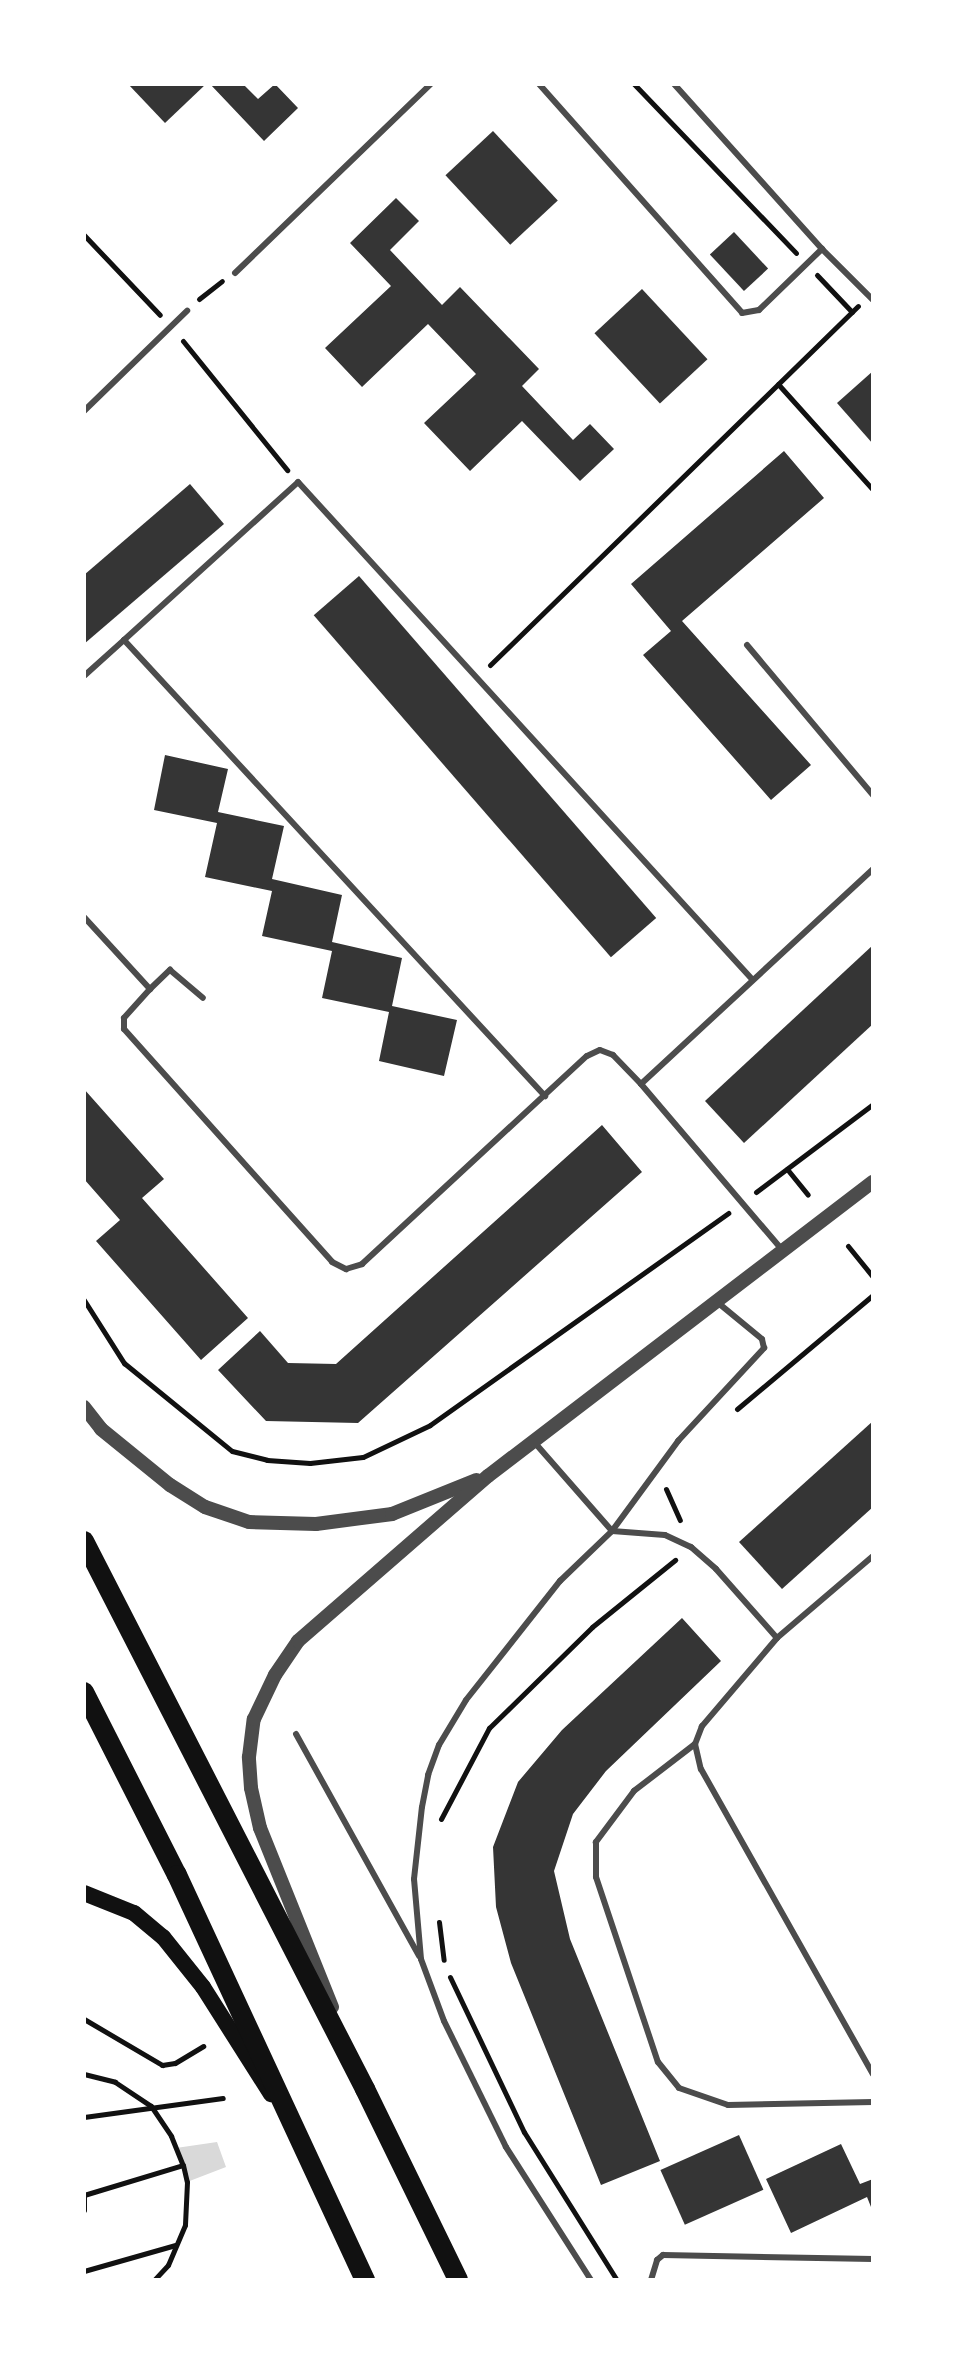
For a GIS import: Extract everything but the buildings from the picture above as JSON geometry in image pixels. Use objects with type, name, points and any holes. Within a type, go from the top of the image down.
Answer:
[{"type":"main road","points":[[84,1541],[365,2089],[458,2280]]},
{"type":"main road","points":[[84,1692],[177,1875],[365,2280]]},
{"type":"main road","points":[[84,1893],[134,1913],[163,1937],[203,1987],[290,2124]]},
{"type":"street","points":[[365,2089],[260,1828],[249,1757],[254,1719],[275,1675],[298,1641],[488,1476],[873,1182]]},
{"type":"street","points":[[84,1407],[101,1429],[170,1485],[205,1507],[249,1522],[316,1524],[392,1514],[488,1476]]},
{"type":"lane","points":[[235,273],[431,84]]},
{"type":"lane","points":[[539,84],[742,313],[759,310],[822,249]]},
{"type":"lane","points":[[674,84],[870,299]]},
{"type":"lane","points":[[84,411],[187,311]]},
{"type":"lane","points":[[84,676],[298,482],[752,979]]},
{"type":"lane","points":[[124,640],[545,1096]]},
{"type":"lane","points":[[747,645],[873,795]]},
{"type":"lane","points":[[641,1084],[873,869]]},
{"type":"lane","points":[[84,917],[150,989]]},
{"type":"lane","points":[[203,998],[170,970],[124,1018],[124,1029],[332,1262],[346,1269],[362,1264],[587,1056],[600,1050],[613,1055],[641,1084],[783,1251]]},
{"type":"lane","points":[[421,1959],[414,1879],[424,1796],[439,1745],[466,1700],[560,1581],[612,1531],[678,1441],[764,1348],[762,1339],[717,1302]]},
{"type":"lane","points":[[535,1443],[612,1531],[665,1535],[691,1547],[716,1569],[777,1638]]},
{"type":"lane","points":[[873,1556],[777,1638],[702,1726],[695,1744],[634,1791],[596,1842],[596,1877],[658,2062],[679,2088],[728,2105],[873,2102]]},
{"type":"lane","points":[[296,1734],[421,1959],[451,2035],[506,2147],[591,2280]]},
{"type":"lane","points":[[695,1744],[701,1769],[873,2074]]},
{"type":"lane","points":[[651,2280],[657,2260],[663,2255],[873,2259]]},
{"type":"path","points":[[634,84],[852,312]]},
{"type":"path","points":[[84,235],[171,327],[298,482]]},
{"type":"path","points":[[477,678],[852,312],[870,299]]},
{"type":"path","points":[[778,384],[873,490]]},
{"type":"path","points":[[84,1300],[124,1363],[232,1451],[267,1460],[310,1463],[363,1457],[430,1425],[742,1203],[873,1104]]},
{"type":"path","points":[[787,1169],[808,1195]]},
{"type":"path","points":[[848,1246],[873,1277]]},
{"type":"path","points":[[731,1414],[873,1295]]},
{"type":"path","points":[[438,1826],[489,1728],[592,1627],[691,1547],[659,1474]]},
{"type":"path","points":[[439,1917],[444,1963],[524,2132],[617,2280]]},
{"type":"path","points":[[84,2019],[162,2065],[175,2063],[203,2046]]},
{"type":"path","points":[[84,2074],[115,2082],[151,2106],[171,2136],[183,2165],[187,2182],[185,2225],[168,2265],[154,2280]]},
{"type":"path","points":[[84,2117],[223,2098]]},
{"type":"path","points":[[84,2210],[84,2195],[183,2165]]},
{"type":"path","points":[[84,2271],[177,2245]]},
{"type":"shaded area","points":[[217,2142],[226,2167],[187,2182],[176,2148]]}]
